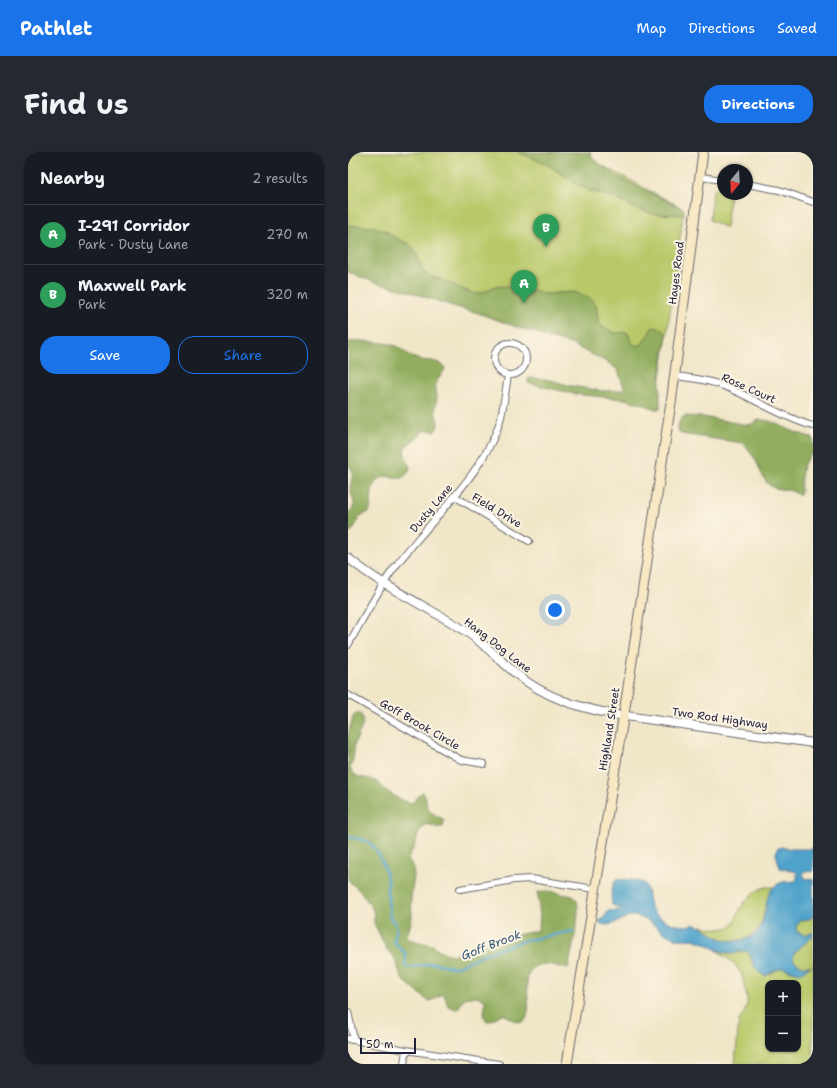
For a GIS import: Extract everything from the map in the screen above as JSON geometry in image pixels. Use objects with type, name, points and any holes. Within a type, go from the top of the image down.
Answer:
[{"type":"main road","name":"Hayes Road","points":[[672,396],[703,152]]},
{"type":"main road","name":"Highland Street","points":[[567,1064],[672,396]]},
{"type":"street","points":[[701,177],[717,179]]},
{"type":"street","points":[[753,185],[779,190],[813,202]]},
{"type":"street","points":[[512,342],[523,348],[526,354],[526,360],[520,371],[508,375],[497,369],[494,363],[494,357],[500,346],[505,343],[512,342]]},
{"type":"street","name":"Dusty Lane","points":[[348,646],[384,583],[395,567],[475,469],[493,438],[501,417],[508,375]]},
{"type":"street","name":"Rose Court","points":[[675,376],[697,378],[725,386],[776,411],[813,426]]},
{"type":"street","name":"Field Drive","points":[[454,496],[530,541]]},
{"type":"street","name":"Hang Dog Lane","points":[[348,558],[384,583],[466,631],[492,651],[516,674],[536,688],[557,699],[583,708],[623,715]]},
{"type":"street","name":"Goff Brook Circle","points":[[348,695],[461,760],[484,764]]},
{"type":"street","name":"Two Rod Highway","points":[[623,715],[813,743]]},
{"type":"street","points":[[460,889],[514,880],[531,879],[595,889]]},
{"type":"street","points":[[348,1012],[351,1039],[406,1050],[499,1064]]},
{"type":"street","points":[[404,1064],[406,1050]]},
{"type":"green space","points":[[348,152],[577,152],[684,209],[661,379],[567,339],[348,268]]},
{"type":"green space","points":[[517,152],[591,152],[591,156],[596,161],[617,177],[682,208],[684,215],[654,214],[637,209],[614,198],[590,191],[576,184],[545,163]]},
{"type":"green space","points":[[717,187],[717,200],[729,200],[726,228],[710,220],[713,191]]},
{"type":"green space","points":[[348,225],[375,227],[386,231],[396,238],[411,245],[417,255],[423,271],[427,274],[472,293],[484,292],[493,287],[505,286],[534,290],[544,294],[573,292],[584,295],[589,297],[596,305],[599,325],[615,333],[627,332],[633,344],[636,346],[642,344],[652,328],[661,329],[667,335],[660,376],[660,409],[655,409],[624,399],[574,394],[528,383],[529,378],[546,379],[572,386],[603,391],[622,390],[624,388],[618,370],[609,363],[571,344],[548,338],[478,313],[377,283],[348,272]]},
{"type":"green space","points":[[362,341],[393,345],[413,358],[440,363],[445,368],[436,385],[437,397],[435,410],[438,424],[437,429],[435,431],[424,430],[417,438],[406,446],[404,452],[410,468],[408,473],[402,478],[386,476],[375,482],[369,512],[360,516],[353,530],[348,533],[348,513],[353,508],[354,503],[350,488],[353,472],[348,463],[348,342]]},
{"type":"green space","points":[[684,416],[703,417],[748,425],[759,420],[764,420],[773,422],[813,438],[813,454],[809,455],[804,464],[801,478],[801,491],[799,495],[794,492],[775,488],[768,484],[755,459],[743,443],[681,434],[678,431],[678,426]]},
{"type":"green space","points":[[357,712],[361,714],[363,722],[354,745],[354,757],[350,768],[355,775],[374,780],[392,795],[408,802],[412,803],[422,792],[430,810],[444,820],[443,827],[435,827],[427,824],[422,828],[408,859],[413,867],[414,876],[411,898],[412,919],[407,936],[408,939],[432,945],[445,953],[452,955],[479,947],[496,939],[537,931],[540,922],[538,892],[544,891],[570,895],[577,901],[578,918],[569,967],[566,968],[544,964],[535,966],[530,972],[527,979],[527,1015],[524,1022],[502,1014],[490,1021],[487,1021],[483,1015],[485,1000],[477,996],[464,998],[458,1009],[448,1006],[444,994],[430,1001],[426,999],[402,979],[395,959],[386,948],[374,923],[372,908],[362,893],[348,880],[348,734],[353,717]]},
{"type":"green space","points":[[766,887],[774,887],[768,899],[762,921],[759,927],[746,938],[728,941],[716,936],[701,926],[719,929],[729,927],[735,921],[740,909],[748,898],[758,890]]},
{"type":"green space","points":[[813,916],[813,933],[805,935],[797,932],[796,927],[800,920],[809,919]]},
{"type":"green space","points":[[813,936],[813,1064],[735,1064],[739,1020],[747,1005],[747,997],[741,973],[734,963],[716,950],[728,954],[736,954],[744,951],[750,955],[751,960],[769,975],[776,970],[783,968],[791,971],[810,966],[798,965],[793,959],[794,953]]},
{"type":"water","points":[[781,847],[793,849],[813,849],[813,872],[805,871],[803,873],[806,879],[813,879],[813,916],[809,919],[800,920],[796,927],[797,932],[805,935],[813,933],[813,936],[794,953],[793,959],[801,966],[811,966],[800,973],[783,968],[765,976],[754,966],[748,952],[725,952],[696,940],[678,939],[670,936],[646,920],[635,916],[612,924],[600,924],[600,920],[604,918],[608,911],[623,910],[624,908],[618,908],[612,905],[611,895],[616,880],[623,879],[644,883],[652,909],[657,915],[669,922],[678,925],[694,925],[705,928],[719,938],[736,941],[753,936],[761,926],[770,892],[774,887],[782,882],[797,880],[797,872],[780,868],[776,854],[777,849]]},
{"type":"waterway","name":"Goff Brook","points":[[348,837],[364,840],[370,843],[375,848],[381,859],[388,883],[387,889],[390,918],[396,927],[394,942],[405,953],[405,965],[407,968],[434,963],[457,967],[479,956],[523,941],[573,931]]},
{"type":"place","name":"Maxwell Park","points":[[546,247]]},
{"type":"place","name":"I-291 Corridor","points":[[524,303]]}]
